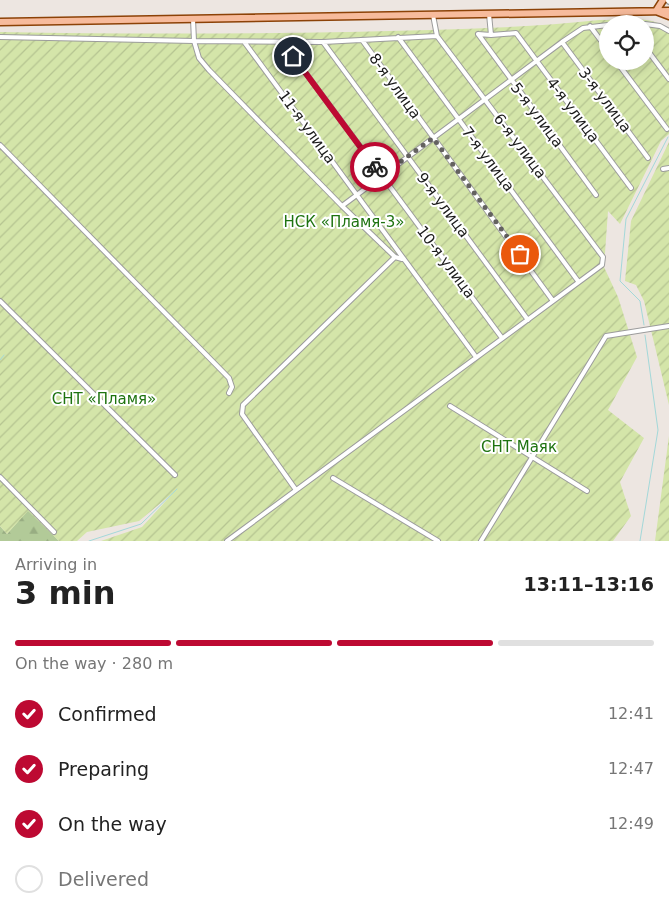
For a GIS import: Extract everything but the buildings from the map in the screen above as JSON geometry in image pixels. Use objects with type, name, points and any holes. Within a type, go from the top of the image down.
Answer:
[{"type":"main road","points":[[656,11],[663,0]]},
{"type":"main road","points":[[656,11],[669,16]]},
{"type":"main road","points":[[0,22],[669,11]]},
{"type":"street","points":[[489,14],[491,35]]},
{"type":"street","points":[[0,37],[194,40],[245,43],[282,41],[323,42],[437,36],[432,15]]},
{"type":"street","points":[[193,19],[194,40],[200,58],[209,70],[342,206],[395,257],[402,259]]},
{"type":"street","points":[[654,25],[669,31]]},
{"type":"street","points":[[590,26],[599,38]]},
{"type":"street","points":[[342,206],[536,60],[583,28],[599,26]]},
{"type":"street","name":"4-я улица","points":[[491,35],[516,33],[631,188]]},
{"type":"street","name":"5-я улица","points":[[491,35],[478,34],[596,195]]},
{"type":"street","name":"6-я улица","points":[[437,36],[603,257],[602,265],[578,281]]},
{"type":"street","name":"7-я улица","points":[[398,37],[578,281]]},
{"type":"street","name":"8-я улица","points":[[362,40],[553,301]]},
{"type":"street","name":"10-я улица","points":[[282,41],[502,338]]},
{"type":"street","name":"9-я улица","points":[[323,42],[528,320]]},
{"type":"street","name":"3-я улица","points":[[562,42],[648,158]]},
{"type":"street","name":"11-я улица","points":[[245,43],[402,259],[476,357]]},
{"type":"street","points":[[654,59],[669,80]]},
{"type":"street","points":[[623,70],[667,129]]},
{"type":"street","points":[[0,145],[229,378],[232,387],[230,393]]},
{"type":"street","points":[[663,169],[669,168]]},
{"type":"street","points":[[296,490],[242,414],[243,405],[395,257]]},
{"type":"street","points":[[227,541],[528,320],[578,281]]},
{"type":"street","points":[[0,301],[175,475]]},
{"type":"street","points":[[481,541],[606,336],[636,333],[669,326]]},
{"type":"street","points":[[450,406],[587,491]]},
{"type":"street","points":[[0,478],[54,532]]},
{"type":"street","points":[[333,478],[438,541]]},
{"type":"green space","name":"НСК «Пламя-3»","points":[[599,20],[599,70],[654,70],[654,22],[669,30],[669,134],[661,141],[620,224],[608,211],[604,267],[618,297],[637,357],[608,410],[644,438],[620,482],[631,516],[613,541],[101,541],[142,527],[174,492],[139,521],[87,532],[77,541],[59,541],[28,511],[7,534],[0,526],[0,32],[174,34],[349,32],[474,29]]},
{"type":"green space","points":[[669,142],[669,405],[644,301],[636,285],[625,281],[631,221]]},
{"type":"green space","points":[[669,436],[669,541],[655,541]]},
{"type":"green space","points":[[28,510],[59,541],[0,541],[0,526],[7,534]]},
{"type":"waterway","points":[[644,325],[640,301],[620,281],[626,219],[668,137]]},
{"type":"waterway","points":[[640,541],[658,430],[645,335]]},
{"type":"waterway","points":[[0,360],[4,355]]},
{"type":"waterway","points":[[89,541],[141,524],[177,489]]},
{"type":"way so far","points":[[375,167],[381,176],[433,138],[520,254]]},
{"type":"route","points":[[293,56],[375,167]]},
{"type":"park label","name":"СНТ «Пламя»","points":[[104,399]]},
{"type":"park label","name":"СНТ Маяк","points":[[519,447]]}]
